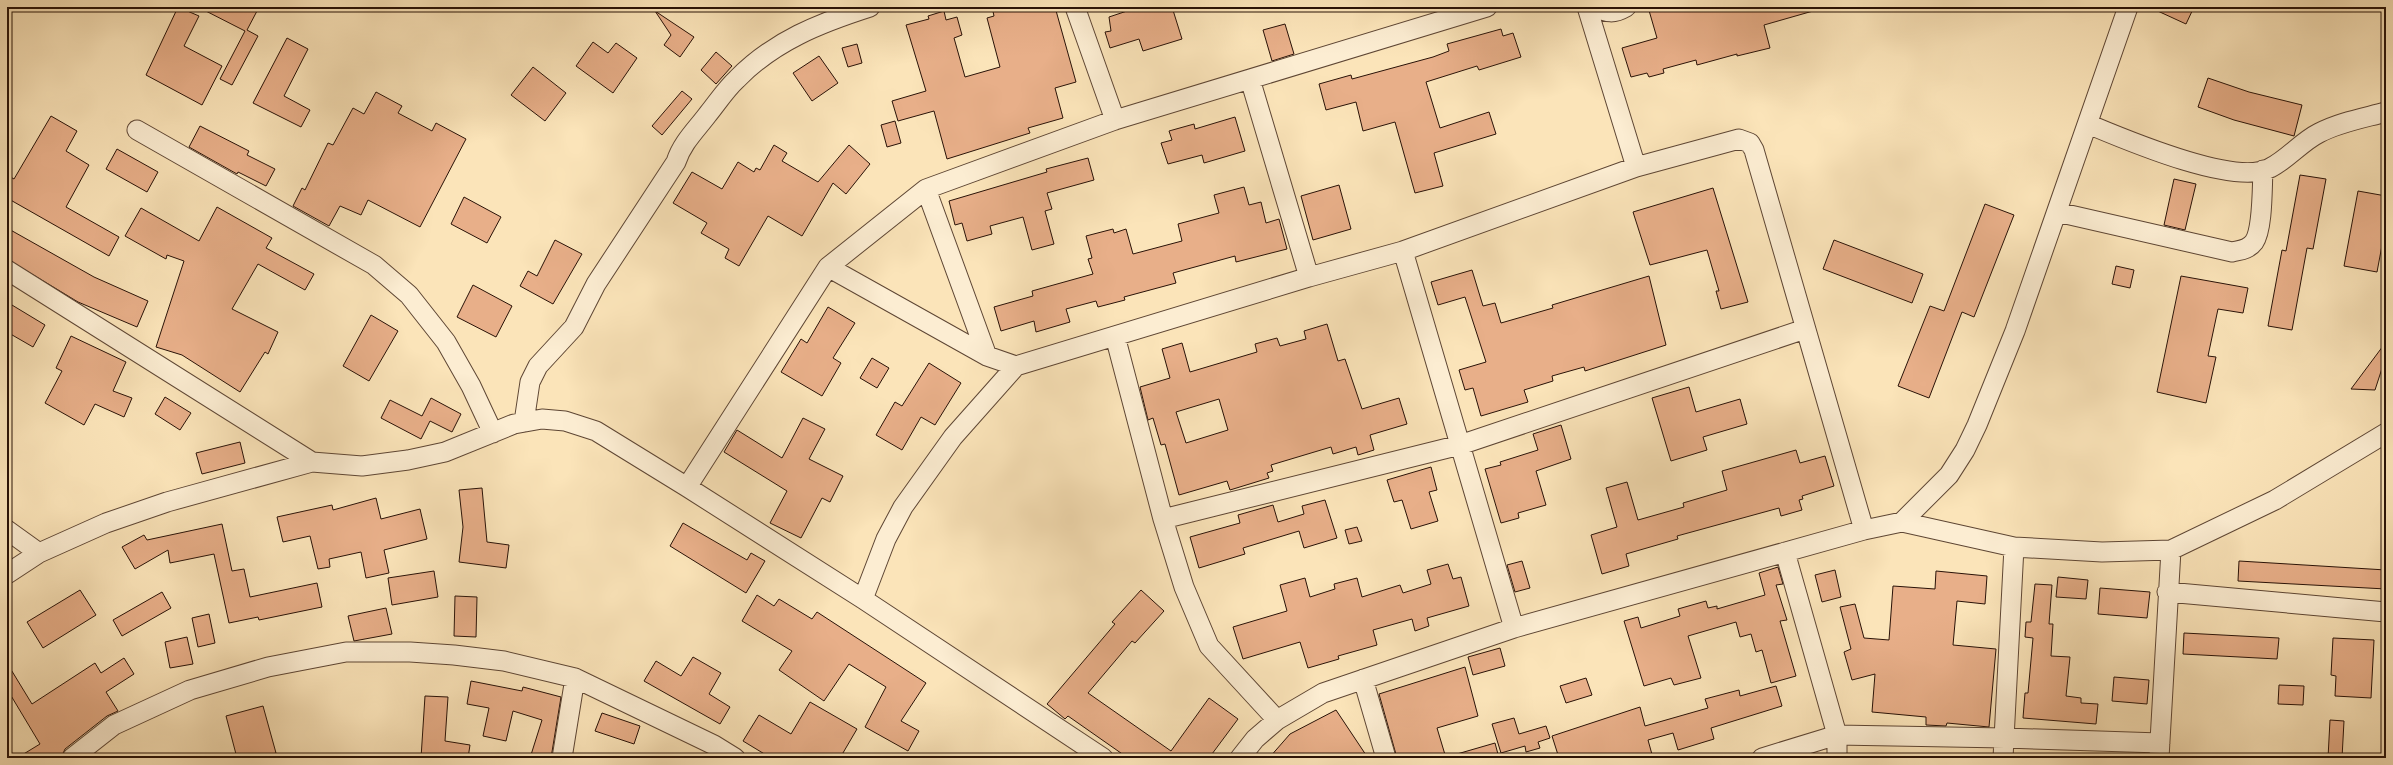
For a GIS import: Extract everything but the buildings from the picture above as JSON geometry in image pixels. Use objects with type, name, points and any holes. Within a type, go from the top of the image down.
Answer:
[{"type":"street","points":[[524,422],[530,382],[538,366],[574,327],[596,284],[676,162],[684,144],[736,79],[758,59],[790,38],[827,21],[870,7]]},
{"type":"street","points":[[1075,7],[1115,120]]},
{"type":"street","points":[[688,487],[828,267],[926,189],[1115,120],[1487,7]]},
{"type":"street","points":[[1587,7],[1636,167]]},
{"type":"street","points":[[1595,7],[1612,13],[1626,7]]},
{"type":"street","points":[[1902,522],[1948,475],[1965,450],[1998,378],[2128,7]]},
{"type":"street","points":[[1250,79],[1309,277]]},
{"type":"street","points":[[2088,124],[2157,153],[2233,172],[2252,173],[2270,168],[2318,133],[2386,112]]},
{"type":"street","points":[[136,130],[374,265],[409,295],[446,342],[471,386],[492,433]]},
{"type":"street","points":[[863,599],[886,539],[903,507],[953,437],[1016,366],[1309,277],[1403,251],[1636,167],[1729,140],[1739,139],[1750,143],[1864,530]]},
{"type":"street","points":[[2057,212],[2232,252],[2246,249],[2254,241],[2258,226],[2263,170]]},
{"type":"street","points":[[926,189],[987,356]]},
{"type":"street","points":[[1403,251],[1514,628]]},
{"type":"street","points":[[828,267],[987,356],[1016,366]]},
{"type":"street","points":[[7,270],[312,462]]},
{"type":"street","points":[[1163,519],[1460,445],[1805,329]]},
{"type":"street","points":[[1115,336],[1163,519],[1184,587],[1209,646],[1277,720]]},
{"type":"street","points":[[7,574],[39,553],[106,523],[168,502],[312,462],[362,466],[408,460],[446,452],[492,433],[524,422],[542,419],[565,421],[596,431],[688,487],[863,599],[1103,758]]},
{"type":"street","points":[[1240,758],[1256,739],[1277,720],[1323,693],[1514,628],[1864,530],[1902,522],[2014,547],[2102,552],[2171,550],[2275,500],[2386,433]]},
{"type":"street","points":[[7,530],[39,553]]},
{"type":"street","points":[[2003,758],[2014,547]]},
{"type":"street","points":[[1762,758],[1837,735],[2005,738],[2159,751],[2167,592],[2171,550]]},
{"type":"street","points":[[1785,552],[1837,735],[1837,758]]},
{"type":"street","points":[[2167,592],[2386,612]]},
{"type":"street","points":[[72,758],[114,725],[190,690],[268,668],[346,652],[410,652],[461,656],[504,661],[575,678],[714,745],[735,758]]},
{"type":"street","points":[[562,758],[575,678]]},
{"type":"street","points":[[1363,679],[1386,758]]}]
